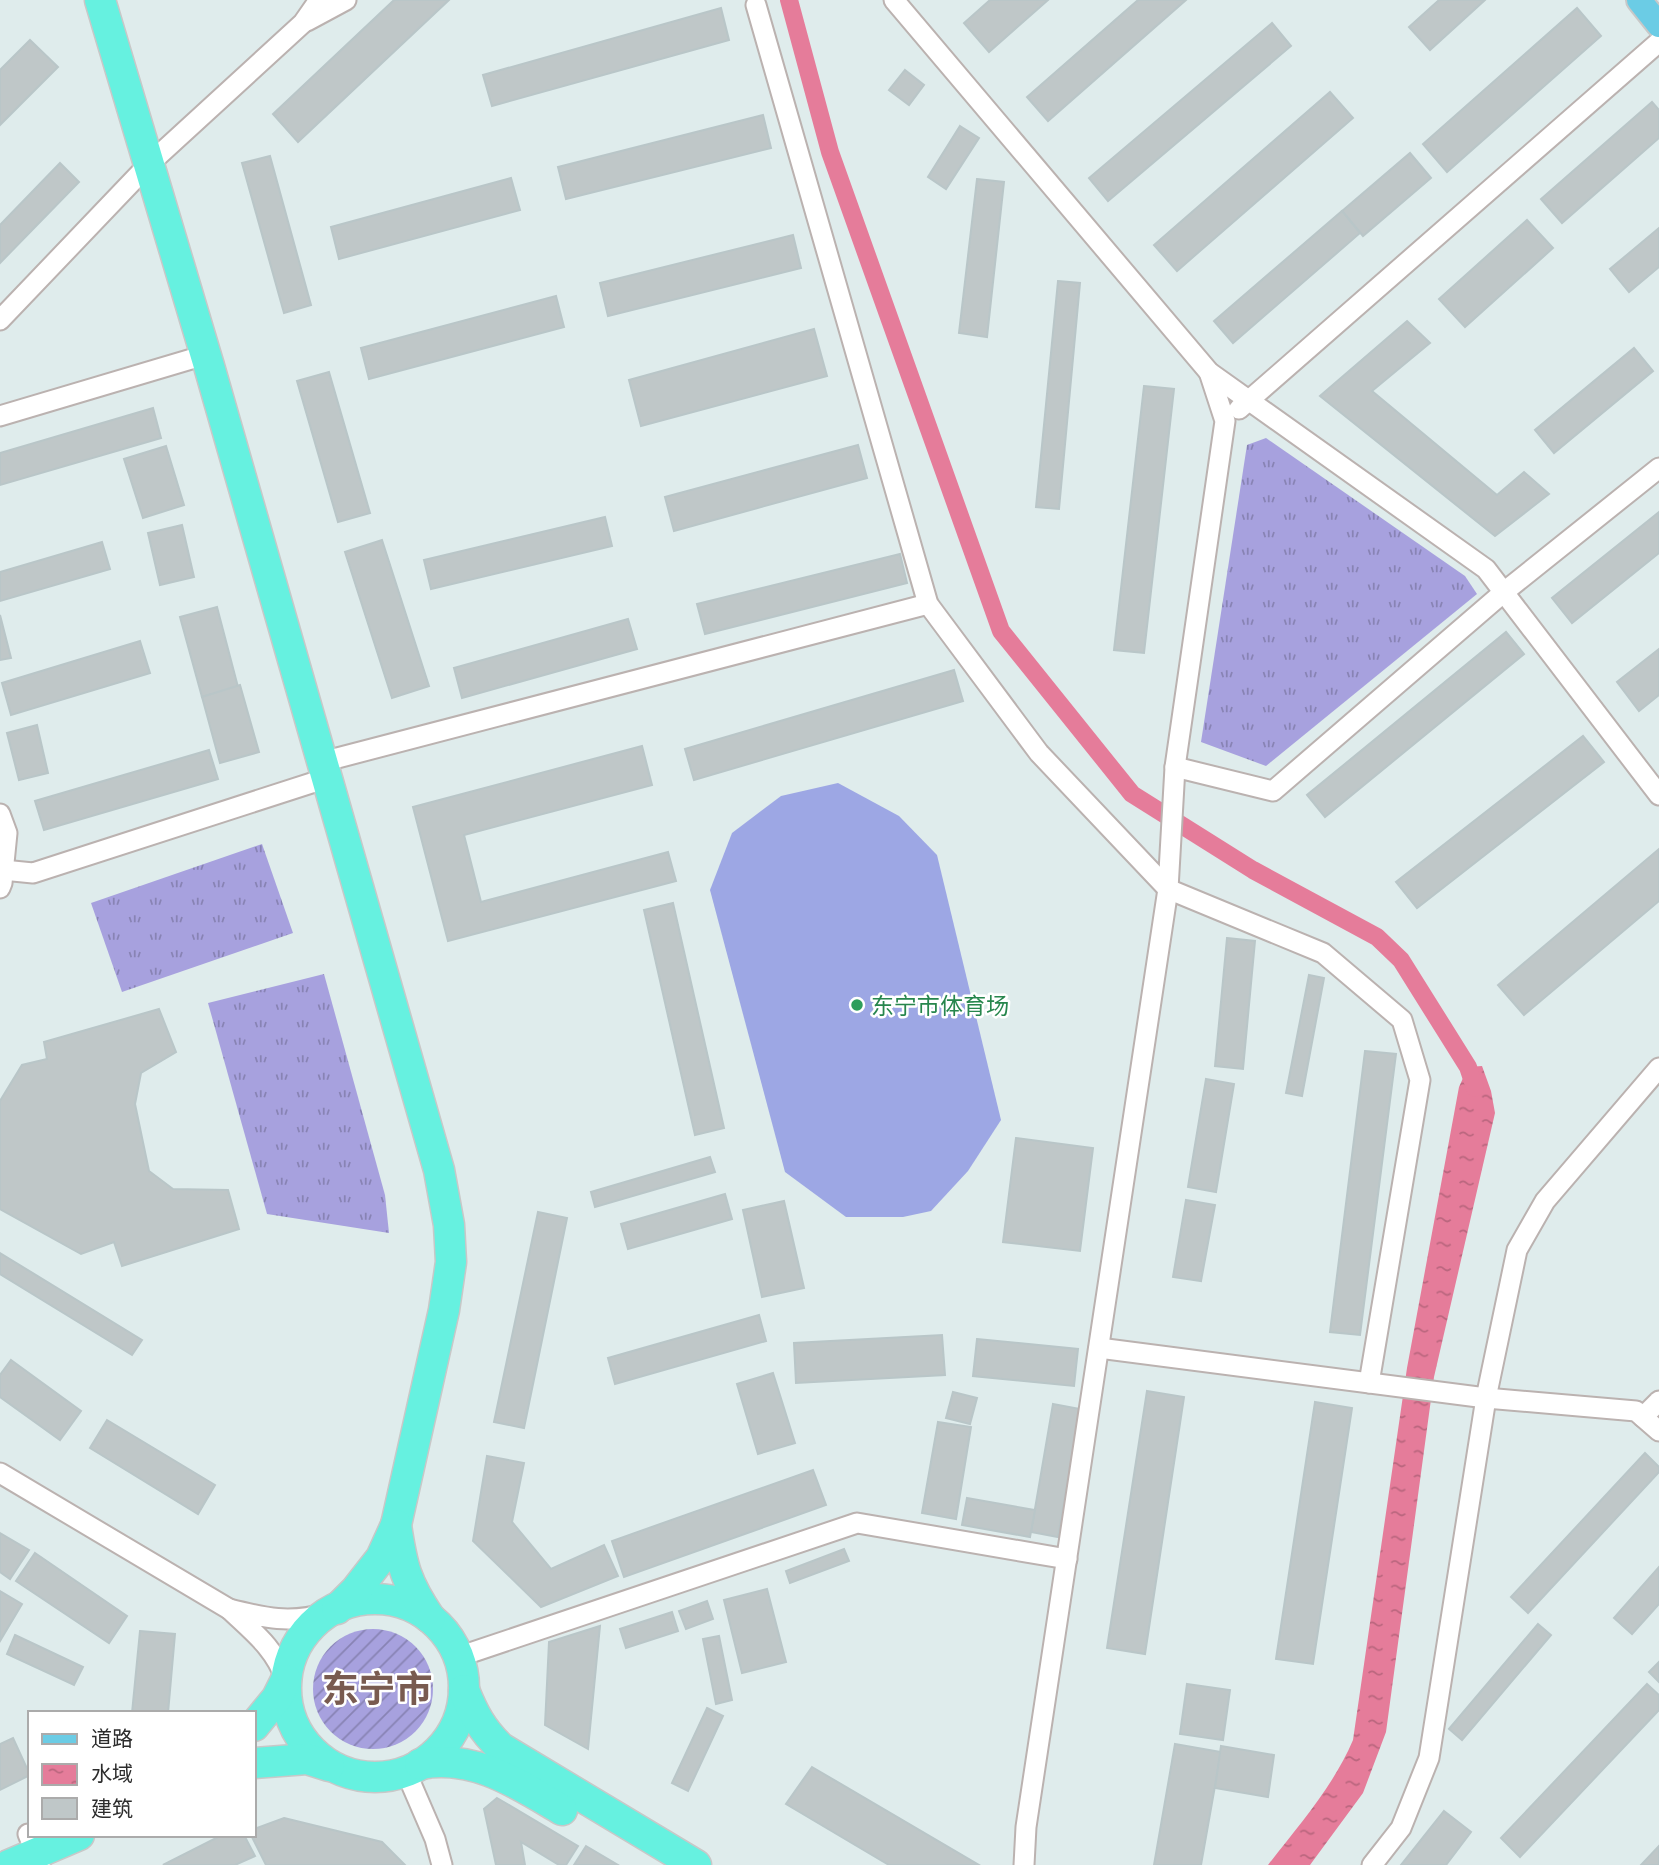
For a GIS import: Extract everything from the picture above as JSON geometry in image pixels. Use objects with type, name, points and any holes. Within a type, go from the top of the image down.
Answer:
[{"type":"highway","points":[[100,0],[439,1170],[449,1225],[451,1262],[444,1310],[396,1525],[382,1558],[356,1590],[306,1632],[292,1656],[286,1680],[271,1707],[256,1724]]},
{"type":"highway","points":[[396,1525],[401,1560],[412,1591],[430,1618],[449,1638],[461,1663],[464,1690],[484,1732],[500,1748],[696,1865]]},
{"type":"highway","points":[[332,1611],[352,1602],[379,1599],[406,1605],[430,1618]]},
{"type":"highway","points":[[286,1680],[287,1706],[296,1730],[311,1751],[331,1766]]},
{"type":"highway","points":[[413,1768],[446,1741],[459,1717],[464,1690]]},
{"type":"highway","points":[[256,1763],[307,1759],[355,1775],[381,1777],[436,1761],[459,1762],[505,1777],[655,1865]]},
{"type":"highway","points":[[0,1847],[28,1850],[72,1837]]},
{"type":"main road","points":[[1639,0],[1659,25]]},
{"type":"street","points":[[0,320],[148,165],[303,23],[319,0]]},
{"type":"street","points":[[303,23],[346,0]]},
{"type":"street","points":[[894,0],[1209,372],[1486,569],[1659,795]]},
{"type":"street","points":[[756,5],[928,604],[1040,753],[1168,889],[1323,953],[1402,1020],[1420,1080],[1369,1383]]},
{"type":"street","points":[[1225,421],[1659,42]]},
{"type":"street","points":[[0,416],[205,355]]},
{"type":"street","points":[[1024,1865],[1026,1827],[1168,889],[1175,772],[1225,421],[1209,372]]},
{"type":"street","points":[[1175,772],[1273,791],[1504,592],[1659,468]]},
{"type":"street","points":[[0,814],[7,834],[2,879],[33,873],[325,770],[928,604]]},
{"type":"street","points":[[1372,1865],[1401,1828],[1429,1758],[1486,1398],[1517,1250],[1545,1201],[1659,1068]]},
{"type":"street","points":[[1098,1348],[1442,1393],[1636,1411],[1659,1431]]},
{"type":"street","points":[[1643,1417],[1659,1401]]},
{"type":"street","points":[[0,1473],[229,1609],[280,1661],[286,1680]]},
{"type":"street","points":[[458,1657],[857,1523],[1067,1559]]},
{"type":"street","points":[[229,1609],[275,1620],[304,1620],[332,1611]]},
{"type":"street","points":[[413,1768],[442,1865]]},
{"type":"green space","points":[[1266,438],[1465,576],[1477,594],[1266,766],[1201,742],[1247,445]]},
{"type":"green space","points":[[262,844],[293,933],[122,992],[91,903]]},
{"type":"green space","points":[[324,974],[385,1195],[389,1233],[267,1214],[208,1003]]},
{"type":"green space","points":[[373,1629],[396,1634],[415,1647],[428,1666],[433,1689],[428,1712],[415,1731],[396,1744],[373,1749],[350,1744],[331,1731],[318,1712],[313,1689],[318,1666],[331,1647],[350,1634]]},
{"type":"shaded area","name":"东宁市体育场","points":[[838,783],[899,816],[937,855],[1001,1120],[968,1171],[931,1211],[903,1217],[846,1217],[785,1172],[710,890],[732,833],[781,796]]},
{"type":"water","points":[[1482,1066],[1495,1113],[1434,1377],[1386,1732],[1363,1793],[1310,1865],[1268,1865],[1336,1774],[1353,1740],[1407,1368],[1459,1087],[1468,1067]]},
{"type":"building","points":[[394,0],[449,0],[298,142],[273,114]]},
{"type":"building","points":[[990,0],[1048,0],[989,52],[964,23]]},
{"type":"building","points":[[1138,0],[1186,0],[1048,121],[1027,97]]},
{"type":"building","points":[[1439,0],[1485,0],[1430,50],[1409,27]]},
{"type":"building","points":[[721,8],[729,40],[492,106],[483,75]]},
{"type":"building","points":[[1577,8],[1601,36],[1447,172],[1423,144]]},
{"type":"building","points":[[1272,23],[1291,46],[1108,201],[1089,178]]},
{"type":"building","points":[[30,40],[58,67],[0,125],[0,70]]},
{"type":"building","points":[[905,70],[924,85],[909,105],[889,90]]},
{"type":"building","points":[[1330,92],[1353,118],[1177,271],[1154,245]]},
{"type":"building","points":[[1652,102],[1659,110],[1659,138],[1562,223],[1541,199]]},
{"type":"building","points":[[763,115],[771,148],[566,199],[558,167]]},
{"type":"building","points":[[960,126],[979,138],[946,189],[928,177]]},
{"type":"building","points":[[1410,153],[1431,178],[1363,236],[1342,211]]},
{"type":"building","points":[[270,156],[311,305],[284,313],[242,163]]},
{"type":"building","points":[[60,163],[79,182],[0,263],[0,225]]},
{"type":"building","points":[[511,178],[520,210],[339,259],[331,227]]},
{"type":"building","points":[[977,179],[1004,182],[987,337],[959,333]]},
{"type":"building","points":[[1342,211],[1360,233],[1233,343],[1214,321]]},
{"type":"building","points":[[1527,220],[1553,248],[1465,327],[1439,299]]},
{"type":"building","points":[[1659,228],[1659,267],[1629,292],[1610,269]]},
{"type":"building","points":[[793,235],[801,268],[608,316],[600,283]]},
{"type":"building","points":[[1058,281],[1080,283],[1059,509],[1036,507]]},
{"type":"building","points":[[556,296],[564,327],[369,379],[361,348]]},
{"type":"building","points":[[1407,321],[1430,343],[1372,391],[1497,495],[1524,472],[1549,494],[1495,536],[1320,396]]},
{"type":"building","points":[[814,329],[827,376],[641,426],[629,380]]},
{"type":"building","points":[[1634,348],[1653,371],[1554,453],[1535,430]]},
{"type":"building","points":[[329,372],[370,513],[338,522],[297,381]]},
{"type":"building","points":[[1144,386],[1174,389],[1144,653],[1114,650]]},
{"type":"building","points":[[153,408],[161,438],[0,485],[0,453]]},
{"type":"building","points":[[858,445],[867,478],[674,531],[665,497]]},
{"type":"building","points":[[166,446],[184,505],[143,518],[124,459]]},
{"type":"building","points":[[1659,512],[1659,553],[1572,623],[1552,598]]},
{"type":"building","points":[[605,517],[612,546],[431,589],[424,560]]},
{"type":"building","points":[[182,525],[194,577],[160,585],[148,533]]},
{"type":"building","points":[[382,540],[429,686],[392,698],[345,552]]},
{"type":"building","points":[[102,542],[110,569],[0,601],[0,572]]},
{"type":"building","points":[[900,554],[907,583],[705,634],[697,604]]},
{"type":"building","points":[[217,607],[238,687],[202,697],[180,617]]},
{"type":"building","points":[[0,615],[11,658],[0,660]]},
{"type":"building","points":[[628,619],[637,649],[462,698],[454,668]]},
{"type":"building","points":[[1506,632],[1524,654],[1325,817],[1307,795]]},
{"type":"building","points":[[140,641],[150,673],[11,715],[2,683]]},
{"type":"building","points":[[1659,649],[1659,695],[1639,711],[1617,682]]},
{"type":"building","points":[[954,670],[963,701],[694,780],[685,749]]},
{"type":"building","points":[[240,685],[259,752],[220,763],[202,697]]},
{"type":"building","points":[[37,725],[48,773],[19,780],[7,733]]},
{"type":"building","points":[[1583,736],[1604,762],[1417,908],[1396,882]]},
{"type":"building","points":[[642,746],[652,785],[464,835],[481,902],[668,852],[676,881],[448,941],[413,807]]},
{"type":"building","points":[[209,750],[218,779],[44,830],[35,801]]},
{"type":"building","points":[[1659,849],[1659,901],[1524,1015],[1498,985]]},
{"type":"building","points":[[673,903],[724,1128],[695,1135],[644,910]]},
{"type":"building","points":[[1227,938],[1255,941],[1243,1069],[1215,1066]]},
{"type":"building","points":[[1309,975],[1324,978],[1302,1096],[1286,1093]]},
{"type":"building","points":[[159,1009],[176,1052],[141,1073],[135,1104],[149,1171],[173,1189],[228,1190],[239,1229],[122,1266],[114,1242],[81,1254],[0,1209],[0,1101],[22,1065],[47,1059],[44,1042]]},
{"type":"building","points":[[1365,1051],[1396,1054],[1360,1335],[1330,1332]]},
{"type":"building","points":[[1206,1079],[1234,1084],[1216,1192],[1188,1187]]},
{"type":"building","points":[[1016,1138],[1093,1148],[1080,1251],[1003,1242]]},
{"type":"building","points":[[710,1157],[715,1172],[595,1207],[591,1192]]},
{"type":"building","points":[[725,1194],[732,1219],[628,1249],[621,1224]]},
{"type":"building","points":[[1186,1200],[1215,1205],[1201,1281],[1173,1277]]},
{"type":"building","points":[[784,1201],[804,1288],[762,1297],[743,1210]]},
{"type":"building","points":[[538,1212],[567,1218],[524,1428],[494,1422]]},
{"type":"building","points":[[0,1253],[142,1340],[132,1355],[0,1274]]},
{"type":"building","points":[[759,1315],[766,1341],[615,1384],[608,1358]]},
{"type":"building","points":[[942,1335],[945,1375],[796,1383],[794,1343]]},
{"type":"building","points":[[977,1339],[1078,1349],[1074,1386],[973,1376]]},
{"type":"building","points":[[11,1360],[81,1411],[60,1440],[0,1397],[0,1375]]},
{"type":"building","points":[[773,1373],[795,1443],[758,1454],[737,1384]]},
{"type":"building","points":[[1147,1391],[1184,1397],[1145,1654],[1107,1648]]},
{"type":"building","points":[[953,1392],[977,1398],[970,1424],[946,1418]]},
{"type":"building","points":[[1315,1402],[1352,1408],[1313,1664],[1276,1659]]},
{"type":"building","points":[[1053,1404],[1080,1409],[1058,1537],[1031,1532]]},
{"type":"building","points":[[107,1420],[215,1485],[198,1514],[90,1448]]},
{"type":"building","points":[[938,1422],[971,1427],[956,1519],[922,1513]]},
{"type":"building","points":[[1645,1453],[1659,1467],[1659,1472],[1528,1613],[1511,1597]]},
{"type":"building","points":[[487,1456],[524,1463],[512,1522],[551,1569],[604,1545],[618,1576],[541,1607],[473,1541]]},
{"type":"building","points":[[813,1470],[826,1505],[624,1577],[612,1541]]},
{"type":"building","points":[[967,1498],[1035,1510],[1030,1537],[962,1525]]},
{"type":"building","points":[[0,1533],[29,1550],[10,1579],[0,1572]]},
{"type":"building","points":[[844,1549],[849,1561],[790,1583],[786,1571]]},
{"type":"building","points":[[35,1553],[127,1616],[109,1643],[16,1581]]},
{"type":"building","points":[[1659,1567],[1659,1604],[1632,1634],[1614,1618]]},
{"type":"building","points":[[767,1589],[786,1662],[742,1673],[724,1600]]},
{"type":"building","points":[[0,1591],[22,1604],[0,1641]]},
{"type":"building","points":[[707,1601],[713,1619],[686,1629],[679,1611]]},
{"type":"building","points":[[672,1612],[678,1631],[626,1648],[620,1629]]},
{"type":"building","points":[[1538,1624],[1551,1635],[1462,1740],[1449,1729]]},
{"type":"building","points":[[600,1626],[588,1749],[545,1725],[549,1642]]},
{"type":"building","points":[[140,1631],[175,1634],[168,1711],[132,1711]]},
{"type":"building","points":[[15,1635],[83,1667],[74,1685],[7,1654]]},
{"type":"building","points":[[719,1636],[732,1700],[716,1704],[703,1639]]},
{"type":"building","points":[[1659,1662],[1659,1682],[1649,1672]]},
{"type":"building","points":[[1187,1684],[1230,1690],[1223,1740],[1180,1734]]},
{"type":"building","points":[[1647,1684],[1659,1695],[1659,1710],[1520,1857],[1501,1838]]},
{"type":"building","points":[[707,1708],[723,1716],[688,1791],[672,1783]]},
{"type":"building","points":[[13,1738],[28,1776],[0,1790],[0,1744]]},
{"type":"building","points":[[1175,1744],[1221,1752],[1201,1865],[1154,1865]]},
{"type":"building","points":[[1221,1746],[1274,1755],[1268,1797],[1215,1788]]},
{"type":"building","points":[[812,1767],[979,1865],[889,1865],[786,1804]]},
{"type":"building","points":[[497,1798],[578,1846],[566,1865],[559,1865],[521,1842],[525,1865],[496,1865],[484,1809]]},
{"type":"building","points":[[1444,1811],[1471,1832],[1446,1865],[1401,1865]]},
{"type":"building","points":[[284,1818],[382,1842],[405,1865],[266,1865],[252,1837],[256,1837],[256,1828]]},
{"type":"building","points":[[218,1837],[245,1837],[255,1856],[235,1865],[163,1865]]},
{"type":"building","points":[[586,1846],[618,1865],[574,1865]]},
{"type":"building","points":[[1659,1846],[1659,1865],[1641,1865]]},
{"type":"waterway","points":[[789,0],[830,152],[1001,631],[1132,794],[1253,870],[1377,937],[1401,960],[1468,1067],[1475,1088]]},
{"type":"place","name":"东宁市体育场","points":[[857,1005]]},
{"type":"district","name":"东宁市","points":[[377,1687]]}]
